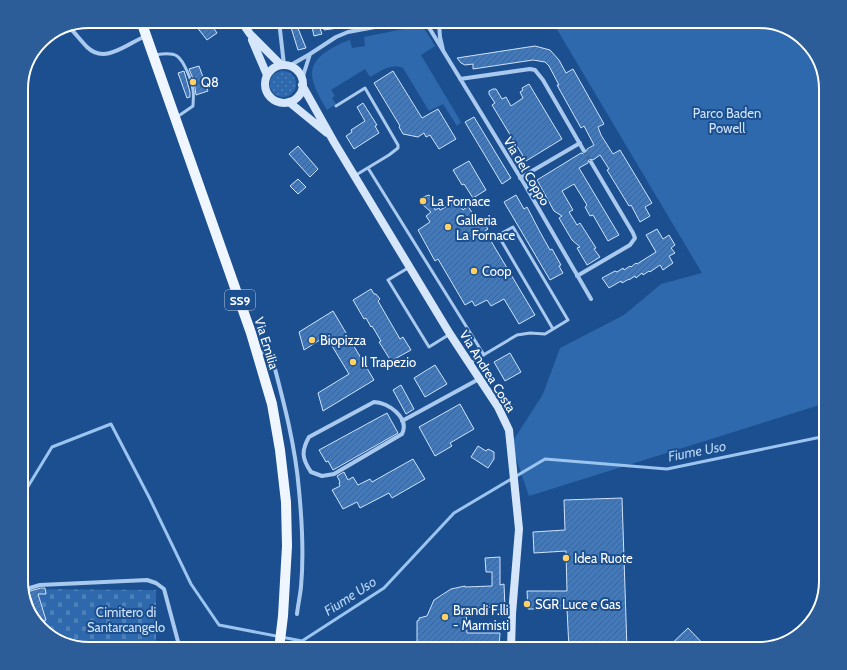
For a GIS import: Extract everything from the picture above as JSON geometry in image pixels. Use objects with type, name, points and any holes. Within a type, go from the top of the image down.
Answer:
[{"type":"main road","name":"Via Emilia","points":[[143,28],[251,333],[272,404],[280,450],[286,502],[287,546],[285,590],[280,642]]},
{"type":"street","points":[[246,28],[250,34],[267,75]]},
{"type":"street","points":[[280,28],[285,65]]},
{"type":"street","points":[[310,54],[303,72],[298,96],[289,102],[277,101],[268,93],[265,81],[267,75],[275,67],[285,65],[310,54],[336,37],[348,32],[369,28]]},
{"type":"street","name":"Via del Coppo","points":[[429,28],[591,299]]},
{"type":"street","name":"Via del Coppo","points":[[440,28],[440,37],[444,54]]},
{"type":"street","points":[[72,31],[88,48],[99,53],[110,54],[146,36]]},
{"type":"street","points":[[250,34],[285,65],[297,71],[302,82]]},
{"type":"street","points":[[460,79],[530,68],[535,70],[584,151]]},
{"type":"street","name":"Via Andrea Costa","points":[[302,82],[331,136],[450,334],[498,407],[509,430],[519,529],[511,642]]},
{"type":"street","name":"Via Andrea Costa","points":[[289,102],[331,136]]},
{"type":"street","points":[[520,178],[580,143]]},
{"type":"street","points":[[577,276],[630,245],[635,238],[590,162]]},
{"type":"street","points":[[257,354],[270,350],[295,456],[302,531],[301,587],[297,614]]},
{"type":"street","points":[[402,421],[480,379]]},
{"type":"street","points":[[374,402],[381,402],[389,406],[402,421],[404,429],[400,436],[334,474],[322,476],[317,475],[311,472],[304,461],[304,446],[309,437],[374,402]]},
{"type":"street","points":[[29,588],[40,585],[146,580],[156,583],[164,589],[178,642]]},
{"type":"lane","points":[[153,55],[166,54],[176,56],[184,65],[194,91],[193,106],[175,118]]},
{"type":"lane","points":[[336,106],[365,88],[396,139],[398,145],[398,148],[355,176]]},
{"type":"lane","points":[[368,168],[484,354]]},
{"type":"lane","points":[[470,363],[517,335],[530,333],[545,334],[568,320],[513,227],[498,235],[553,329]]},
{"type":"lane","points":[[410,267],[388,280],[392,287],[429,347],[450,334]]},
{"type":"green space","points":[[408,28],[422,28],[425,30],[435,46],[421,55],[461,122],[457,126],[443,104],[429,111],[403,68],[394,66],[386,68],[370,77],[365,69],[331,90],[335,96],[332,98],[336,104],[327,110],[317,92],[312,78],[313,67],[316,61],[332,48],[350,40],[352,48],[365,46],[364,37]]},
{"type":"green space","name":"Parco Baden Powell","points":[[556,28],[770,29],[788,36],[798,43],[809,55],[818,77],[819,89],[819,405],[529,496],[511,444],[543,394],[560,348],[624,315],[661,284],[702,273]]},
{"type":"green space","points":[[283,71],[292,75],[296,84],[292,93],[283,97],[274,93],[270,84],[274,75]]},
{"type":"green space","name":"Cimitero di Santarcangelo","points":[[29,589],[156,590],[156,642],[89,642],[70,639],[49,627],[34,608]]},
{"type":"building","points":[[198,28],[214,28],[217,33],[207,40]]},
{"type":"building","points":[[291,28],[298,28],[306,48],[298,50]]},
{"type":"building","points":[[312,28],[320,28],[322,34],[314,36]]},
{"type":"building","points":[[324,28],[338,28],[324,30]]},
{"type":"building","points":[[535,46],[550,50],[559,60],[566,73],[573,69],[604,124],[598,127],[601,135],[613,154],[620,150],[652,203],[645,207],[650,216],[640,222],[631,205],[629,206],[607,170],[609,169],[600,155],[593,160],[589,159],[588,163],[579,168],[619,235],[608,241],[593,215],[590,216],[585,207],[587,205],[574,184],[562,191],[573,210],[569,212],[577,225],[580,223],[600,257],[587,265],[577,248],[580,247],[572,240],[559,218],[562,216],[554,211],[537,180],[581,153],[586,154],[587,149],[594,145],[584,126],[581,128],[557,85],[559,85],[549,66],[545,62],[533,60],[473,69],[473,64],[465,65],[457,58]]},
{"type":"building","points":[[199,66],[208,91],[196,95],[194,81],[189,69]]},
{"type":"building","points":[[184,71],[190,92],[190,97],[187,98],[178,73]]},
{"type":"building","points":[[393,71],[422,118],[438,109],[456,139],[439,149],[430,135],[426,137],[424,133],[418,137],[403,134],[399,127],[400,126],[374,83]]},
{"type":"building","points":[[529,84],[562,139],[526,161],[492,105],[495,103],[489,94],[489,91],[496,89],[502,99],[506,97],[511,106],[523,98],[520,92],[523,90],[522,88]]},
{"type":"building","points":[[363,103],[377,125],[375,126],[379,133],[354,149],[346,136],[352,132],[351,130],[365,121],[357,107]]},
{"type":"building","points":[[474,117],[511,178],[502,184],[465,122]]},
{"type":"building","points":[[298,146],[318,169],[310,177],[289,154]]},
{"type":"building","points":[[469,161],[486,190],[473,198],[464,184],[462,185],[453,170]]},
{"type":"building","points":[[298,179],[306,187],[298,194],[290,186]]},
{"type":"building","points":[[429,195],[433,199],[435,210],[439,208],[440,210],[457,201],[463,210],[468,206],[477,221],[481,219],[488,229],[485,231],[535,315],[519,324],[504,299],[491,306],[487,300],[475,306],[472,301],[465,305],[438,259],[435,261],[418,230],[430,222],[426,216],[431,212],[423,205],[422,202],[423,197]]},
{"type":"building","points":[[516,195],[524,209],[527,207],[550,250],[552,249],[561,265],[559,266],[563,273],[550,280],[504,202]]},
{"type":"building","points":[[657,229],[663,239],[669,235],[675,245],[671,248],[675,253],[669,256],[673,263],[663,270],[660,265],[650,272],[649,271],[643,275],[642,273],[636,278],[635,276],[622,283],[621,281],[609,288],[602,278],[615,271],[617,272],[623,268],[624,270],[630,266],[631,267],[656,252],[646,235]]},
{"type":"building","points":[[371,289],[380,299],[378,301],[400,339],[403,337],[411,350],[391,361],[379,342],[381,341],[372,326],[371,327],[366,318],[364,319],[353,300]]},
{"type":"building","name":"Il Trapezio","points":[[333,311],[374,380],[323,411],[318,393],[349,374],[326,336],[304,350],[299,332]]},
{"type":"building","points":[[510,353],[521,372],[505,381],[494,362]]},
{"type":"building","points":[[435,365],[447,384],[425,397],[414,378]]},
{"type":"building","points":[[401,385],[414,409],[406,414],[393,390]]},
{"type":"building","points":[[460,404],[474,429],[450,443],[452,446],[435,456],[419,427]]},
{"type":"building","points":[[387,413],[398,433],[333,470],[319,450]]},
{"type":"building","points":[[478,446],[486,451],[488,449],[494,452],[494,459],[488,468],[471,457]]},
{"type":"building","points":[[413,459],[425,479],[392,498],[389,493],[360,508],[357,502],[343,509],[332,490],[340,486],[337,476],[344,472],[348,480],[353,477],[358,485],[370,479],[372,482]]},
{"type":"building","points":[[622,498],[627,642],[569,642],[567,609],[528,609],[527,591],[567,591],[566,551],[534,553],[533,532],[565,530],[564,500]]},
{"type":"building","points":[[500,557],[500,585],[504,584],[505,609],[492,610],[492,607],[466,608],[467,633],[500,633],[499,642],[417,642],[417,621],[419,618],[427,616],[434,600],[451,589],[465,586],[492,586],[492,572],[486,572],[485,558]]},
{"type":"building","points":[[45,588],[46,594],[38,594],[46,620],[44,621],[34,608],[29,591]]},
{"type":"building","points":[[688,628],[701,642],[673,642]]},
{"type":"waterway","name":"Fiume Uso","points":[[28,486],[52,447],[111,424],[150,499],[191,584],[219,625],[302,641],[384,588],[454,513],[545,459],[667,469],[819,437]]},
{"type":"tunnel","points":[[584,151],[591,162]]},
{"type":"place","name":"Q8","points":[[193,82]]},
{"type":"place","name":"La Fornace","points":[[423,201]]},
{"type":"place","name":"Galleria La Fornace","points":[[448,227]]},
{"type":"place","name":"Coop","points":[[474,271]]},
{"type":"place","name":"Biopizza","points":[[312,340]]},
{"type":"place","name":"Il Trapezio","points":[[353,362]]},
{"type":"place","name":"Idea Ruote","points":[[566,558]]},
{"type":"place","name":"SGR Luce e Gas","points":[[527,604]]},
{"type":"place","name":"Brandi F.lli - Marmisti","points":[[445,617]]}]
